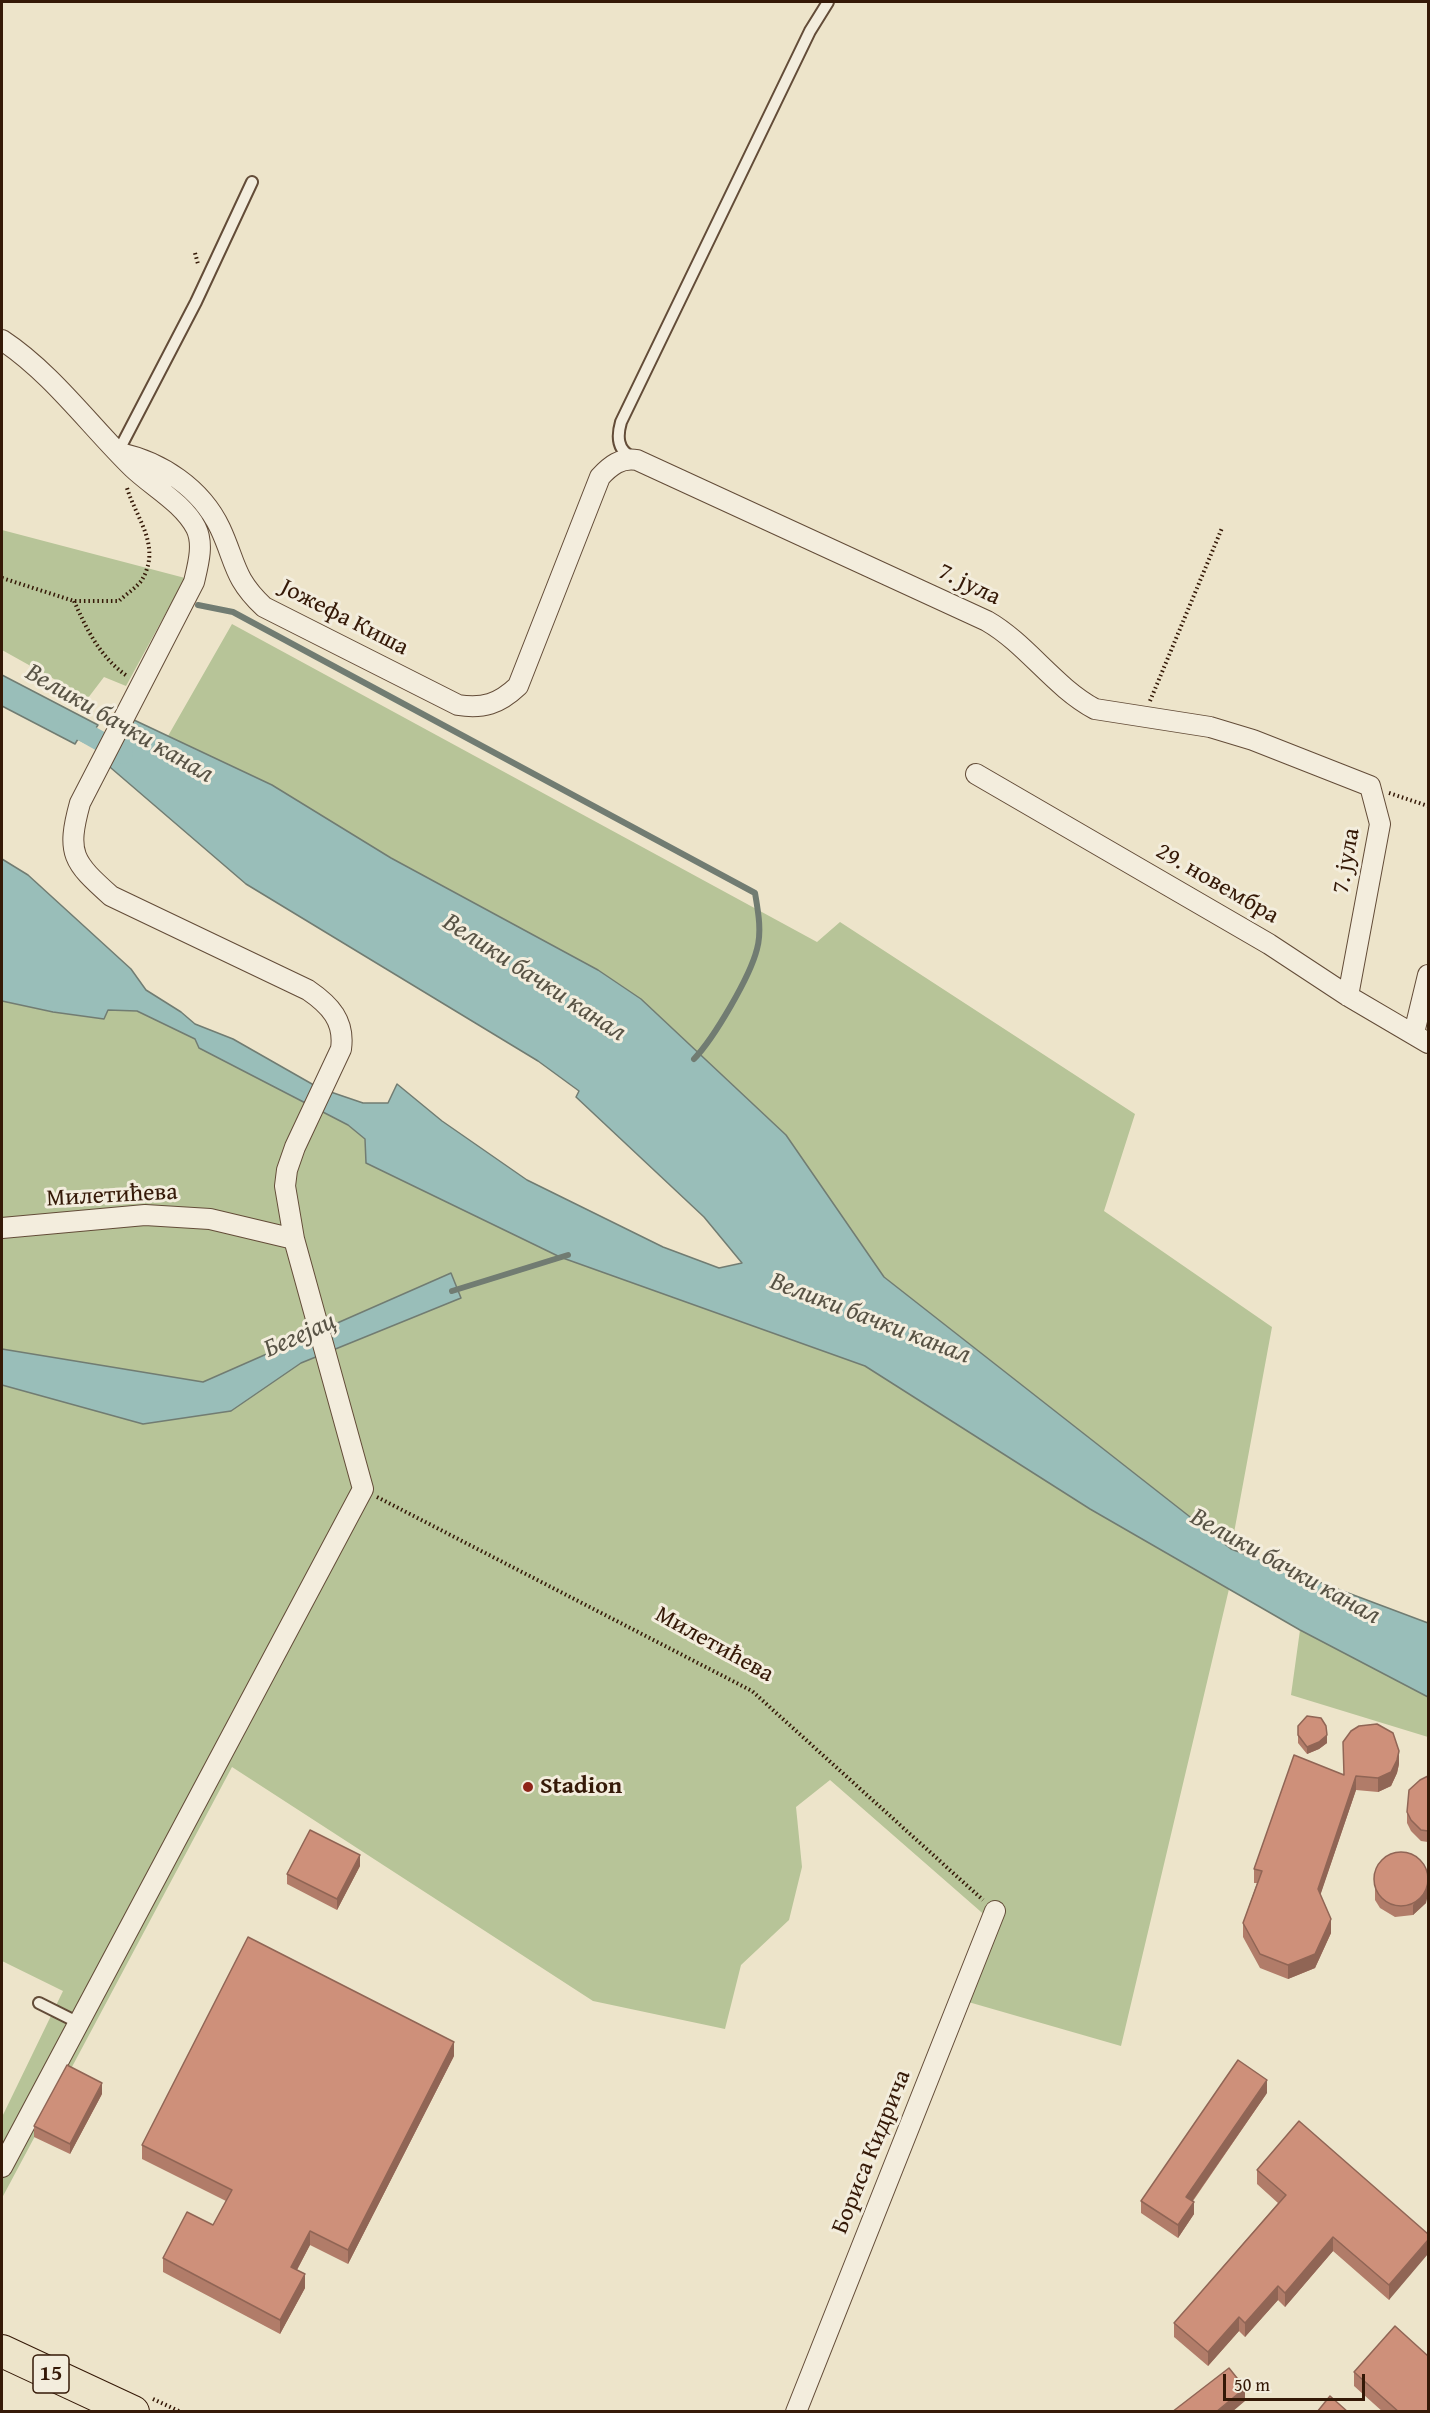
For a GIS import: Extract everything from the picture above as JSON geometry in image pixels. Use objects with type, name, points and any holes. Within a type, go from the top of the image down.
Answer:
[{"type":"main road","name":"15","points":[[2,2351],[133,2412]]},
{"type":"street","name":"Јожефа Киша","points":[[2,340],[44,375],[118,452],[188,517],[200,538],[198,566],[194,582],[142,687],[80,803],[73,830],[75,857],[84,872],[111,896],[308,990],[322,1000],[336,1015],[342,1035],[341,1049],[295,1147],[285,1186],[294,1239],[363,1489]]},
{"type":"street","name":"Јожефа Киша","points":[[118,452],[154,463],[177,478],[200,498],[221,529],[240,580],[248,593],[264,607],[458,705],[473,708],[496,703],[518,686],[600,477],[617,462],[637,460]]},
{"type":"street","name":"7. јула","points":[[637,460],[987,621],[1003,630],[1062,684],[1095,709],[1210,727],[1254,740],[1370,786],[1380,824],[1348,996]]},
{"type":"street","name":"29. новембра","points":[[976,774],[1269,944],[1348,996],[1421,1038]]},
{"type":"street","points":[[1421,1038],[1428,975]]},
{"type":"street","name":"Милетићева","points":[[2,1228],[145,1215],[210,1219],[294,1239]]},
{"type":"street","points":[[2,2167],[77,2022],[363,1489]]},
{"type":"street","name":"Бориса Кидрича","points":[[796,2412],[995,1911]]},
{"type":"lane","points":[[637,460],[624,453],[620,445],[618,434],[621,422],[810,31],[828,2]]},
{"type":"lane","points":[[118,452],[196,302],[252,182]]},
{"type":"lane","points":[[39,2003],[77,2022]]},
{"type":"path","points":[[2,578],[74,602],[119,601],[143,579],[151,553],[144,526],[131,500],[118,452]]},
{"type":"path","points":[[1144,716],[1221,528]]},
{"type":"path","points":[[74,602],[89,635],[115,667],[142,687]]},
{"type":"path","points":[[1370,786],[1428,806]]},
{"type":"path","name":"Милетићева","points":[[363,1489],[752,1691],[995,1911]]},
{"type":"green space","points":[[2,530],[185,578],[126,686],[104,677],[88,698],[2,650]]},
{"type":"green space","points":[[232,624],[817,942],[840,922],[1135,1114],[1104,1211],[1272,1327],[1231,1549],[884,1277],[786,1135],[641,999],[598,970],[391,858],[272,785],[168,736]]},
{"type":"green space","points":[[2,1001],[53,1012],[104,1019],[108,1010],[137,1011],[195,1039],[199,1048],[348,1125],[365,1139],[367,1163],[560,1257],[865,1366],[1090,1509],[1229,1589],[1121,2046],[958,1999],[988,1918],[830,1780],[796,1807],[802,1867],[789,1920],[741,1965],[725,2029],[593,2001],[232,1767],[2,2198],[2,2117],[63,1991],[2,1961]]},
{"type":"green space","points":[[1300,1630],[1428,1697],[1428,1737],[1291,1695]]},
{"type":"water","points":[[2,675],[98,725],[86,743],[78,739],[75,744],[2,706]]},
{"type":"water","points":[[134,720],[272,785],[391,858],[598,970],[641,999],[786,1135],[884,1277],[1231,1549],[1428,1623],[1428,1697],[1300,1630],[1090,1509],[865,1366],[560,1257],[366,1163],[365,1139],[348,1125],[199,1048],[195,1039],[137,1011],[108,1010],[104,1019],[53,1012],[2,1001],[2,859],[28,875],[131,969],[146,990],[181,1012],[195,1024],[233,1039],[319,1088],[363,1103],[388,1103],[397,1084],[442,1121],[527,1180],[663,1247],[719,1268],[742,1263],[704,1217],[576,1097],[579,1091],[538,1061],[246,884],[95,756]]},
{"type":"water","points":[[451,1273],[461,1298],[301,1363],[231,1411],[143,1424],[2,1385],[2,1349],[203,1382]]},
{"type":"building","points":[[1307,1716],[1321,1718],[1326,1726],[1327,1735],[1319,1742],[1307,1747],[1298,1735],[1298,1726]]},
{"type":"building","points":[[1377,1724],[1393,1733],[1399,1751],[1397,1760],[1391,1772],[1378,1778],[1356,1776],[1318,1889],[1331,1919],[1315,1954],[1288,1965],[1260,1954],[1243,1923],[1262,1871],[1254,1869],[1294,1755],[1344,1775],[1343,1742],[1351,1731],[1359,1726]]},
{"type":"building","points":[[1428,1776],[1428,1831],[1421,1830],[1407,1812],[1409,1790]]},
{"type":"building","points":[[310,1830],[360,1855],[337,1899],[287,1874]]},
{"type":"building","points":[[1396,1852],[1406,1852],[1420,1860],[1426,1869],[1428,1879],[1426,1889],[1420,1898],[1406,1906],[1396,1906],[1379,1894],[1374,1884],[1374,1874],[1386,1857]]},
{"type":"building","points":[[248,1937],[454,2042],[348,2250],[310,2231],[291,2267],[305,2274],[280,2320],[163,2258],[187,2212],[213,2225],[232,2190],[142,2145]]},
{"type":"building","points":[[1238,2060],[1267,2080],[1186,2197],[1194,2202],[1178,2225],[1141,2201]]},
{"type":"building","points":[[67,2065],[102,2083],[70,2144],[34,2126]]},
{"type":"building","points":[[1299,2121],[1428,2234],[1428,2240],[1389,2285],[1333,2237],[1285,2293],[1278,2286],[1245,2323],[1239,2317],[1208,2352],[1174,2323],[1286,2195],[1257,2170]]},
{"type":"building","points":[[1395,2326],[1428,2356],[1428,2412],[1399,2412],[1354,2372]]},
{"type":"building","points":[[1229,2368],[1245,2388],[1216,2412],[1172,2412]]},
{"type":"building","points":[[1330,2396],[1348,2412],[1317,2412]]},
{"type":"waterway","points":[[198,605],[233,612],[755,893],[759,935],[753,961],[730,1007],[694,1059]]},
{"type":"waterway","name":"Велики бачки канал","points":[[68,723],[123,754]]},
{"type":"waterway","name":"Бегејац","points":[[452,1291],[568,1255]]},
{"type":"place","name":"Stadion","points":[[528,1787]]}]
